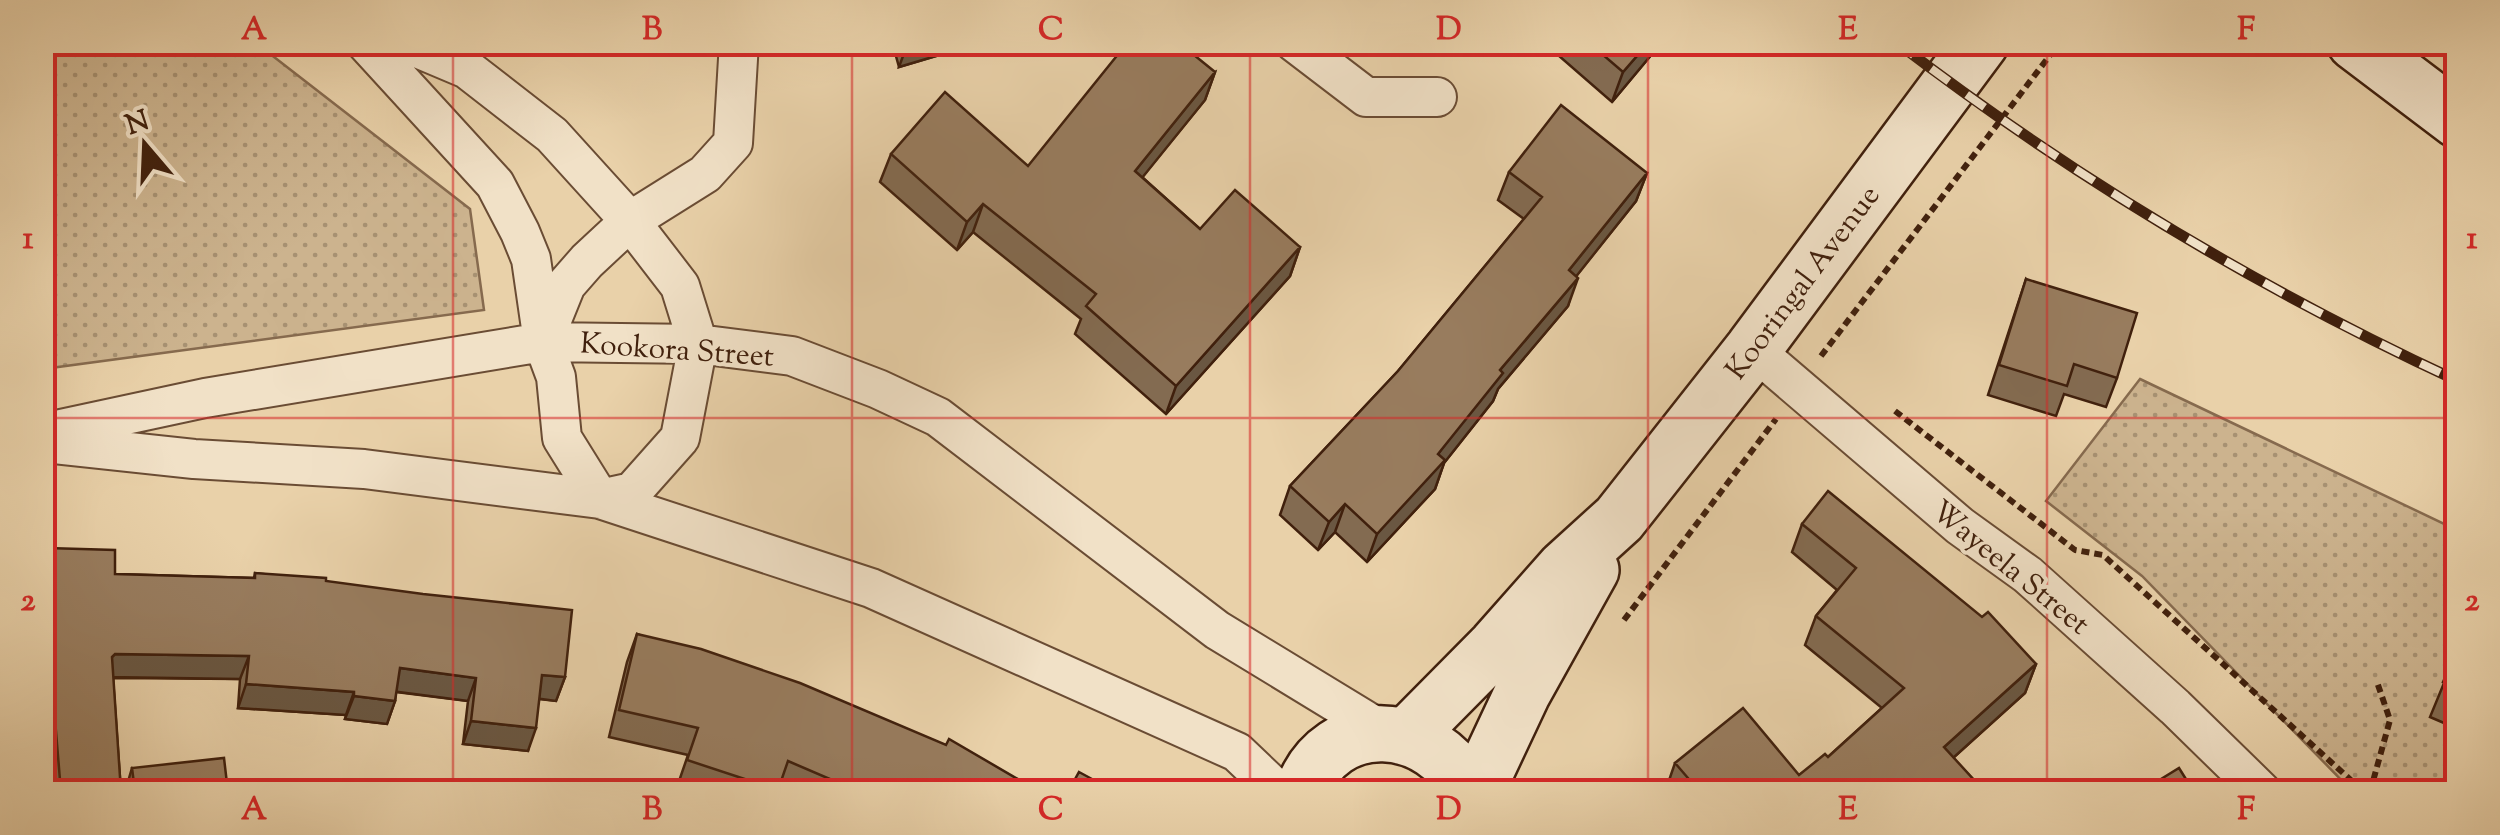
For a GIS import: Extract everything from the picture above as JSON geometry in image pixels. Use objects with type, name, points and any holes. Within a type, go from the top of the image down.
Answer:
[{"type":"street","points":[[365,42],[495,184],[531,259],[543,342],[556,377],[562,438],[600,499]]},
{"type":"street","points":[[403,42],[468,69],[552,135],[630,221],[680,286],[698,344],[680,438],[632,492],[600,499]]},
{"type":"street","points":[[543,342],[566,285],[630,221],[705,174],[733,143],[740,42]]},
{"type":"street","points":[[1294,42],[1366,97],[1437,97]]},
{"type":"street","name":"Kooringal Avenue","points":[[1396,735],[1496,646],[1565,568],[1618,518],[1753,349],[1981,42]]},
{"type":"street","points":[[2355,42],[2458,120]]},
{"type":"street","name":"Kookora Street","points":[[42,433],[205,398],[543,342],[698,344],[792,356],[878,388],[938,417],[1217,630],[1396,735]]},
{"type":"street","name":"Wayeela Street","points":[[1753,349],[1960,526],[2028,575],[2175,707],[2262,792]]},
{"type":"street","points":[[42,442],[194,459],[364,469],[600,499],[871,588],[1236,752],[1279,792]]},
{"type":"street","name":"Kooringal Avenue","points":[[1472,792],[1618,518]]},
{"type":"street","points":[[1302,792],[1327,754],[1355,738],[1396,735],[1436,749],[1472,792]]},
{"type":"path","points":[[1828,346],[1834,357]]},
{"type":"path","points":[[1886,405],[2075,550],[2102,555],[2368,792],[2390,720],[2378,682]]},
{"type":"shaded area","points":[[42,43],[256,43],[470,209],[484,310],[43,369]]},
{"type":"shaded area","points":[[2140,379],[2457,530],[2457,792],[2353,792],[2142,576],[2046,501]]},
{"type":"building","points":[[1128,42],[1178,42],[1215,72],[1135,171],[1200,229],[1235,190],[1300,247],[1176,386],[1086,306],[1096,294],[983,204],[967,222],[891,154],[945,92],[1028,166]]},
{"type":"building","points":[[1588,42],[1649,42],[1623,72]]},
{"type":"building","points":[[1561,105],[1647,173],[1569,270],[1578,278],[1500,370],[1503,373],[1438,454],[1445,460],[1377,534],[1345,504],[1329,522],[1290,486],[1398,371],[1542,197],[1509,172]]},
{"type":"building","points":[[2026,279],[2137,313],[2117,378],[2074,364],[2067,386],[1999,365]]},
{"type":"building","points":[[1828,491],[1982,617],[1988,612],[2036,664],[1944,747],[1985,792],[1700,792],[1675,763],[1743,708],[1799,775],[1825,754],[1828,757],[1904,688],[1816,616],[1856,568],[1802,524]]},
{"type":"building","points":[[47,548],[115,550],[115,574],[255,578],[255,573],[326,578],[423,594],[572,610],[565,677],[542,675],[536,728],[471,721],[476,678],[400,668],[395,701],[354,696],[354,692],[246,684],[249,656],[115,654],[112,657],[121,792],[61,792],[50,659]]},
{"type":"building","points":[[637,634],[701,649],[800,683],[946,745],[949,739],[1040,792],[860,792],[788,761],[778,790],[687,760],[698,728],[619,710]]},
{"type":"building","points":[[2458,649],[2458,688],[2443,682]]},
{"type":"building","points":[[224,758],[228,792],[135,792],[132,768]]},
{"type":"building","points":[[2179,768],[2194,792],[2140,792]]},
{"type":"building","points":[[1079,772],[1116,792],[1068,792]]},
{"type":"building","points":[[2458,773],[2458,791],[2451,788]]},
{"type":"railway","points":[[1896,42],[2029,138],[2168,227],[2311,308],[2458,381]]}]
